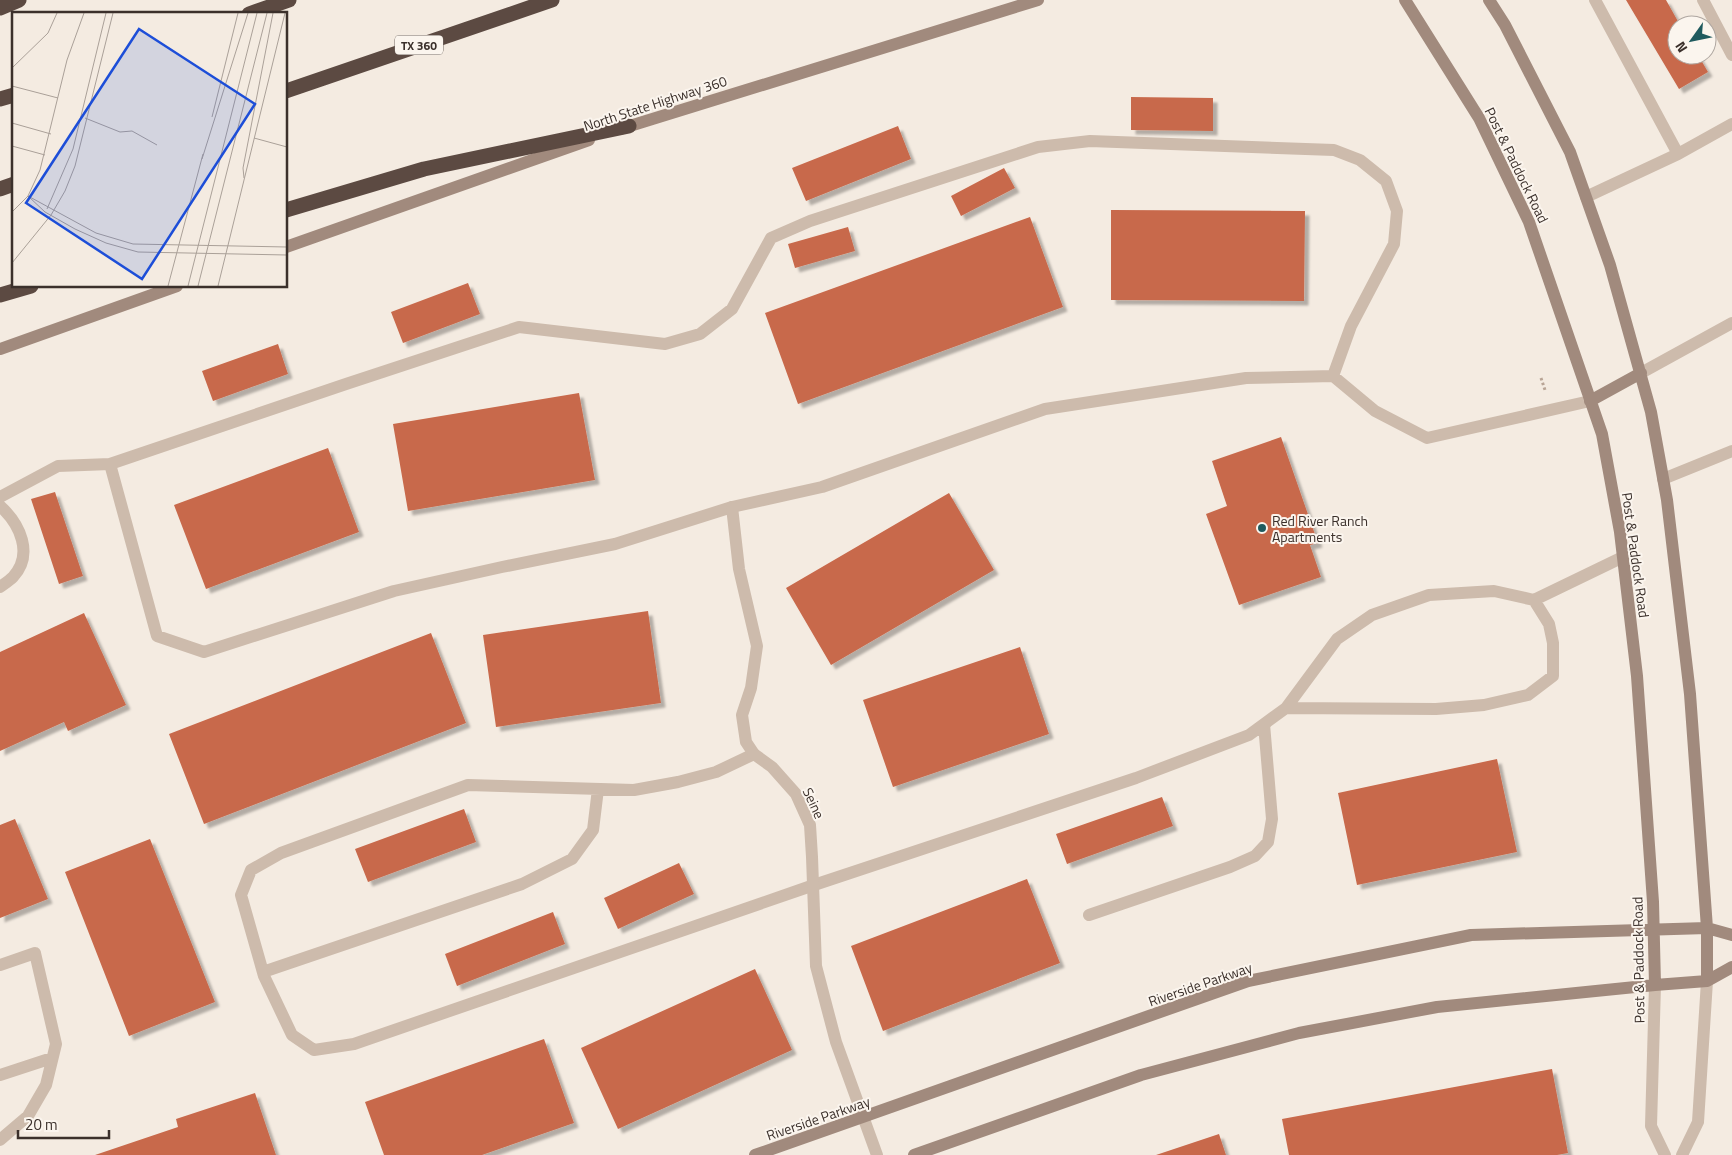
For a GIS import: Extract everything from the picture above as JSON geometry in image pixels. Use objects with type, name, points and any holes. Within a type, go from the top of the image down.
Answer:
[{"type":"highway","points":[[0,8],[19,0]]},
{"type":"highway","points":[[255,12],[289,0]]},
{"type":"highway","name":"TX 360","points":[[288,90],[552,0]]},
{"type":"highway","points":[[0,99],[12,95]]},
{"type":"highway","points":[[288,209],[424,168],[629,126]]},
{"type":"highway","points":[[0,189],[12,185]]},
{"type":"highway","points":[[0,296],[25,288]]},
{"type":"street","name":"North State Highway 360","points":[[288,247],[629,126],[1038,0]]},
{"type":"street","name":"Post & Paddock Road","points":[[1406,0],[1478,118],[1529,222],[1602,434],[1620,532],[1638,685],[1655,930],[1651,1126],[1665,1155]]},
{"type":"street","points":[[1489,0],[1505,25],[1570,152],[1610,265],[1641,373],[1651,412],[1663,479],[1690,694],[1708,928],[1707,982],[1698,1122],[1682,1155]]},
{"type":"street","points":[[1595,0],[1678,154]]},
{"type":"street","points":[[1703,0],[1732,54]]},
{"type":"street","points":[[1586,197],[1678,154],[1732,124]]},
{"type":"street","points":[[0,497],[58,466],[110,464],[519,327],[664,344],[700,334],[732,309],[771,238],[810,222],[1038,147],[1090,141],[1334,150],[1360,160],[1386,181],[1397,211],[1394,244],[1351,326],[1333,376]]},
{"type":"street","points":[[0,349],[171,288]]},
{"type":"street","points":[[110,464],[157,636],[204,652],[394,591],[615,544],[732,507],[822,487],[1045,409],[1246,378],[1333,376],[1375,410],[1427,438],[1590,401],[1732,323]]},
{"type":"street","points":[[1663,479],[1732,451]]},
{"type":"street","points":[[0,506],[10,515],[24,542],[22,561],[13,576],[0,587]]},
{"type":"street","name":"Seine","points":[[732,507],[739,569],[757,646],[751,688],[742,715],[746,742],[754,754],[772,767],[796,794],[810,825],[816,966],[836,1042],[877,1155]]},
{"type":"street","points":[[754,754],[716,772],[678,782],[634,790],[468,785],[281,853],[251,870],[241,895],[263,972],[292,1035],[314,1050],[354,1044],[814,885],[1136,778],[1248,734],[1264,724],[1286,708],[1337,639],[1372,615],[1429,594],[1494,591],[1534,600],[1623,557]]},
{"type":"street","points":[[1286,708],[1436,709],[1484,705],[1528,695],[1553,676],[1553,643],[1549,624],[1534,600]]},
{"type":"street","points":[[1089,915],[1230,867],[1255,856],[1268,842],[1272,818],[1264,724]]},
{"type":"street","points":[[263,972],[522,884],[572,859],[593,830],[598,789]]},
{"type":"street","name":"Riverside Parkway","points":[[755,1155],[1248,982],[1471,935],[1708,928],[1732,935]]},
{"type":"street","points":[[0,966],[34,953],[56,1044],[46,1085],[28,1116],[0,1140]]},
{"type":"street","points":[[914,1155],[1141,1076],[1299,1033],[1437,1007],[1655,985],[1707,982],[1732,967]]},
{"type":"street","points":[[0,1075],[52,1058]]},
{"type":"building","points":[[1626,0],[1666,0],[1674,15],[1667,15],[1667,65],[1704,65],[1708,72],[1679,89]]},
{"type":"building","points":[[1131,97],[1213,98],[1213,131],[1131,130]]},
{"type":"building","points":[[898,126],[911,159],[806,201],[792,168]]},
{"type":"building","points":[[1004,168],[1015,188],[961,216],[951,196]]},
{"type":"building","points":[[1111,210],[1305,211],[1304,301],[1111,300]]},
{"type":"building","points":[[1030,217],[1063,307],[798,404],[765,313]]},
{"type":"building","points":[[848,227],[855,251],[795,268],[788,244]]},
{"type":"building","points":[[468,283],[480,314],[403,343],[391,312]]},
{"type":"building","points":[[278,344],[288,374],[213,401],[202,371]]},
{"type":"building","points":[[579,393],[595,480],[408,511],[393,424]]},
{"type":"building","name":"Red River Ranch Apartments","points":[[1281,437],[1318,543],[1310,545],[1321,577],[1239,605],[1206,514],[1227,506],[1212,461]]},
{"type":"building","points":[[328,448],[359,532],[206,589],[174,505]]},
{"type":"building","points":[[55,492],[83,576],[59,584],[31,499]]},
{"type":"building","points":[[949,493],[994,570],[831,665],[786,588]]},
{"type":"building","points":[[648,611],[661,703],[496,727],[483,635]]},
{"type":"building","points":[[84,613],[126,705],[68,731],[64,722],[0,751],[0,652]]},
{"type":"building","points":[[431,633],[466,723],[204,824],[169,734]]},
{"type":"building","points":[[1020,647],[1049,734],[893,787],[863,700]]},
{"type":"building","points":[[1497,759],[1517,852],[1357,885],[1338,793]]},
{"type":"building","points":[[1162,797],[1173,826],[1067,864],[1056,834]]},
{"type":"building","points":[[464,809],[476,842],[368,882],[355,849]]},
{"type":"building","points":[[15,819],[48,899],[0,918],[0,825]]},
{"type":"building","points":[[150,839],[215,1002],[129,1036],[65,872]]},
{"type":"building","points":[[679,863],[694,894],[618,929],[604,898]]},
{"type":"building","points":[[1027,879],[1060,963],[883,1031],[851,946]]},
{"type":"building","points":[[553,912],[565,944],[457,986],[445,954]]},
{"type":"building","points":[[755,969],[792,1050],[618,1129],[581,1048]]},
{"type":"building","points":[[544,1039],[574,1123],[482,1155],[384,1155],[365,1102]]},
{"type":"building","points":[[1552,1069],[1568,1153],[1557,1155],[1289,1155],[1282,1119]]},
{"type":"building","points":[[255,1093],[276,1155],[95,1155],[178,1127],[176,1119]]},
{"type":"building","points":[[1219,1134],[1226,1155],[1156,1155]]},
{"type":"place","name":"Red River Ranch Apartments","points":[[1262,528]]}]
